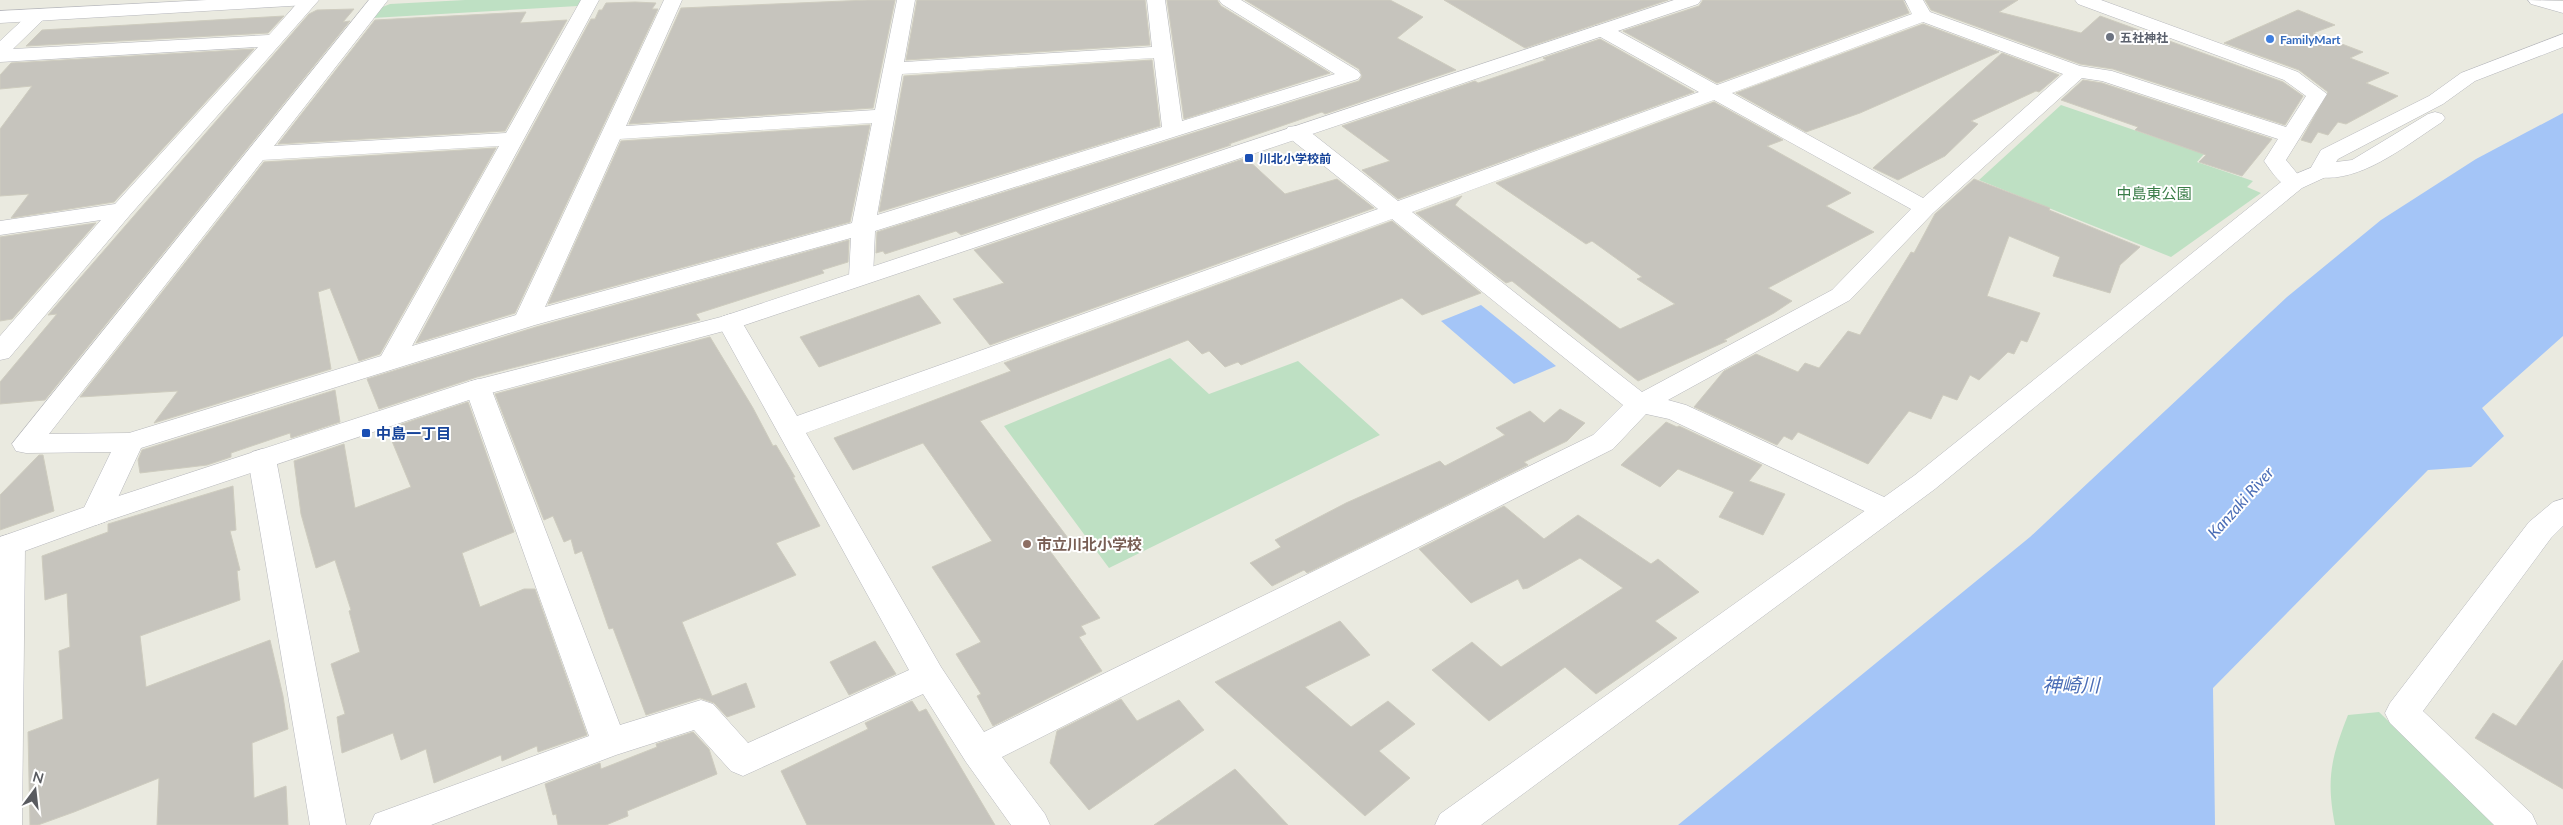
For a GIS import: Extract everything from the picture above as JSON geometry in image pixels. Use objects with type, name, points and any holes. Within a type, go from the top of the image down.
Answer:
[{"type":"street","points":[[0,17],[308,0]]},
{"type":"street","points":[[0,352],[122,210],[308,0]]},
{"type":"street","points":[[379,0],[26,444],[130,442],[526,320],[863,227],[1350,75],[1228,0]]},
{"type":"street","points":[[390,363],[590,0]]},
{"type":"street","points":[[526,320],[673,0]]},
{"type":"street","points":[[861,277],[863,227],[906,0]]},
{"type":"street","points":[[1156,0],[1173,129]]},
{"type":"street","points":[[4,825],[5,547],[96,514],[478,388],[730,322],[1692,0]]},
{"type":"street","points":[[2093,4],[2135,0]]},
{"type":"street","points":[[2536,0],[2563,7]]},
{"type":"street","points":[[2093,4],[2291,76],[2317,94],[2275,161],[2294,182]]},
{"type":"street","points":[[789,429],[1714,93],[1919,8],[2077,72],[2105,75],[2292,136]]},
{"type":"street","points":[[0,51],[40,15]]},
{"type":"street","points":[[1602,30],[1925,208]]},
{"type":"street","points":[[0,56],[274,40]]},
{"type":"street","points":[[2320,171],[2329,155],[2436,100],[2468,77],[2563,40]]},
{"type":"street","points":[[894,69],[1162,52]]},
{"type":"street","points":[[1453,825],[1924,482],[2294,182],[2320,171],[2358,166],[2499,78],[2563,54]]},
{"type":"street","points":[[978,752],[1603,442],[1640,404],[1841,295],[1925,208],[2077,72]]},
{"type":"street","points":[[611,133],[883,116]]},
{"type":"street","points":[[1296,132],[1640,404],[1676,411],[1887,510]]},
{"type":"street","points":[[256,154],[512,139]]},
{"type":"street","points":[[0,228],[122,210]]},
{"type":"street","points":[[730,322],[929,676],[978,752],[1032,825]]},
{"type":"street","points":[[478,388],[609,743]]},
{"type":"street","points":[[96,514],[130,442]]},
{"type":"street","points":[[262,459],[328,825]]},
{"type":"street","points":[[2519,825],[2402,713],[2540,530],[2563,509]]},
{"type":"street","points":[[388,825],[609,743],[701,714],[743,761],[929,676]]},
{"type":"green space","points":[[465,0],[581,0],[578,6],[372,18],[380,8],[390,4]]},
{"type":"green space","name":"中島東公園","points":[[2061,105],[2204,154],[2197,162],[2253,181],[2247,187],[2261,193],[2171,257],[1979,180]]},
{"type":"green space","points":[[1170,358],[1209,394],[1298,361],[1380,435],[1109,568],[1004,426]]},
{"type":"green space","points":[[2379,712],[2495,825],[2335,825],[2331,794],[2332,769],[2348,715]]},
{"type":"water","name":"神崎川","points":[[2563,113],[2563,336],[2482,408],[2504,436],[2471,467],[2428,470],[2213,688],[2215,825],[1678,825],[2030,537],[2287,297],[2381,220],[2476,159]]},
{"type":"water","points":[[1481,305],[1556,366],[1514,384],[1441,321]]},
{"type":"building","points":[[895,0],[873,108],[629,124],[681,8]]},
{"type":"building","points":[[917,0],[1145,0],[1150,45],[906,60]]},
{"type":"building","points":[[1167,0],[1217,0],[1221,6],[1330,73],[1184,119]]},
{"type":"building","points":[[1245,0],[1390,0],[1423,17],[1397,38],[1456,70],[1325,114],[1322,112],[1229,144],[1231,145],[961,235],[956,231],[885,254],[883,251],[876,253],[877,232],[1359,81],[1362,76],[1359,69]]},
{"type":"building","points":[[1444,0],[1668,0],[1525,48]]},
{"type":"building","points":[[1703,0],[1903,0],[1909,13],[1717,83],[1623,31],[1699,6]]},
{"type":"building","points":[[1925,0],[2018,0],[1999,12],[2081,33],[2100,16],[2283,82],[2303,96],[2285,125],[2113,69],[2080,64],[1931,10]]},
{"type":"building","points":[[606,3],[656,3],[652,9],[658,9],[515,313],[416,343],[591,19],[595,19],[599,10],[602,10]]},
{"type":"building","points":[[354,9],[343,22],[350,21],[45,400],[0,404],[0,382],[57,314],[48,315],[309,14],[317,10]]},
{"type":"building","points":[[2298,10],[2335,25],[2313,33],[2363,52],[2350,58],[2389,73],[2366,83],[2398,96],[2346,124],[2338,122],[2328,135],[2318,132],[2311,143],[2301,140],[2328,92],[2299,70],[2224,43]]},
{"type":"building","points":[[526,12],[520,23],[567,20],[505,131],[278,144],[375,20]]},
{"type":"building","points":[[284,16],[268,33],[26,46],[42,30]]},
{"type":"building","points":[[1923,24],[1999,52],[1860,113],[1806,132],[1736,93]]},
{"type":"building","points":[[1600,39],[1694,92],[1398,199],[1362,170],[1390,161],[1342,126],[1475,81],[1478,83]]},
{"type":"building","points":[[254,49],[114,202],[11,218],[29,194],[0,196],[0,129],[32,86],[0,89],[0,75],[11,63]]},
{"type":"building","points":[[2002,53],[2059,75],[2039,92],[2036,91],[1971,121],[1978,124],[1945,156],[1898,180],[1873,168]]},
{"type":"building","points":[[1152,60],[1160,126],[879,212],[904,76]]},
{"type":"building","points":[[2083,80],[2102,83],[2272,139],[2242,176],[2199,162],[2206,155],[2135,130],[2138,127],[2061,100]]},
{"type":"building","points":[[1714,102],[1783,140],[1767,146],[1851,193],[1826,206],[1874,232],[1768,288],[1792,301],[1774,313],[1724,340],[1727,341],[1638,381],[1512,281],[1506,283],[1416,213],[1462,196],[1455,205],[1620,329],[1675,304],[1637,279],[1642,277],[1592,241],[1586,244],[1496,183]]},
{"type":"building","points":[[870,125],[850,222],[548,304],[621,141]]},
{"type":"building","points":[[496,148],[380,354],[359,361],[330,288],[318,292],[331,369],[154,423],[178,391],[80,397],[264,162]]},
{"type":"building","points":[[1246,158],[1285,194],[1337,179],[1374,208],[990,345],[953,299],[1004,283],[974,250]]},
{"type":"building","points":[[1974,179],[2050,208],[2049,210],[2140,247],[2120,265],[2110,293],[2053,276],[2060,257],[2009,236],[1987,296],[2040,313],[2027,342],[2021,340],[2014,354],[2008,352],[1979,380],[1970,375],[1957,400],[1943,395],[1931,419],[1909,411],[1868,464],[1798,432],[1792,440],[1784,436],[1777,445],[1694,407],[1724,371],[1756,354],[1798,372],[1805,363],[1819,368],[1848,331],[1860,335],[1911,252],[1914,253],[1935,214]]},
{"type":"building","points":[[1392,221],[1481,293],[1422,315],[1402,298],[1241,365],[1238,362],[1225,367],[1209,351],[1202,354],[1188,340],[980,421],[1071,542],[1050,551],[1100,618],[1081,626],[1086,634],[1079,637],[1102,671],[993,726],[977,696],[981,694],[956,654],[981,642],[932,567],[992,541],[923,443],[853,470],[834,438],[1011,371],[1004,363]]},
{"type":"building","points":[[96,223],[12,319],[0,321],[0,237]]},
{"type":"building","points":[[849,240],[848,262],[822,270],[824,273],[696,314],[700,320],[477,377],[379,409],[367,379],[536,327]]},
{"type":"building","points":[[919,295],[941,323],[819,367],[800,337]]},
{"type":"building","points":[[710,337],[753,408],[773,446],[776,445],[795,477],[793,477],[820,526],[776,543],[796,575],[682,622],[712,696],[746,683],[755,707],[727,717],[714,703],[700,698],[646,715],[613,628],[609,629],[582,551],[575,554],[571,539],[564,542],[553,516],[544,520],[495,394]]},
{"type":"building","points":[[335,390],[340,422],[291,438],[290,433],[231,453],[231,457],[207,465],[140,473],[138,460],[142,450]]},
{"type":"building","points":[[468,402],[514,532],[462,553],[480,607],[524,589],[535,589],[587,735],[538,752],[537,746],[502,761],[501,755],[434,783],[426,749],[401,760],[393,733],[342,753],[337,717],[345,714],[331,664],[360,652],[349,611],[351,610],[335,560],[316,568],[301,514],[294,461],[344,444],[355,508],[411,487],[387,429]]},
{"type":"building","points":[[1560,409],[1585,423],[1567,441],[1524,462],[1528,465],[1307,573],[1304,570],[1272,586],[1250,563],[1281,547],[1275,540],[1346,503],[1440,461],[1445,466],[1505,435],[1496,428],[1530,411],[1544,423]]},
{"type":"building","points":[[1666,422],[1677,427],[1679,426],[1762,465],[1749,481],[1785,494],[1763,535],[1719,517],[1734,492],[1678,469],[1660,487],[1621,465]]},
{"type":"building","points":[[39,455],[43,455],[54,511],[0,530],[0,495]]},
{"type":"building","points":[[233,486],[236,530],[230,531],[240,570],[237,571],[240,600],[140,636],[146,687],[270,640],[283,696],[288,729],[252,743],[254,798],[286,786],[288,825],[157,825],[159,778],[74,812],[38,825],[30,825],[28,732],[63,719],[59,651],[70,647],[67,593],[45,600],[42,556],[108,532],[108,524]]},
{"type":"building","points":[[1504,506],[1544,539],[1578,515],[1651,564],[1658,559],[1699,592],[1655,621],[1677,638],[1596,694],[1565,667],[1489,721],[1432,670],[1472,642],[1501,667],[1623,588],[1580,558],[1528,588],[1523,589],[1518,579],[1471,603],[1419,549]]},
{"type":"building","points":[[1340,621],[1370,655],[1305,687],[1351,727],[1388,701],[1415,724],[1379,751],[1410,778],[1365,816],[1215,682]]},
{"type":"building","points":[[875,641],[896,674],[849,695],[830,662]]},
{"type":"building","points":[[2563,660],[2563,789],[2475,738],[2493,713],[2516,726]]},
{"type":"building","points":[[1121,699],[1137,721],[1179,700],[1204,730],[1089,810],[1050,763],[1057,731]]},
{"type":"building","points":[[912,701],[919,712],[926,709],[995,825],[807,825],[781,771],[868,729],[865,723]]},
{"type":"building","points":[[693,732],[709,749],[717,774],[627,811],[628,816],[606,825],[558,825],[556,814],[553,815],[545,784],[600,763],[601,769],[657,747],[656,744]]},
{"type":"building","points":[[1235,769],[1288,825],[1154,825]]},
{"type":"place","name":"五社神社","points":[[2110,37]]},
{"type":"place","name":"FamilyMart","points":[[2270,39]]},
{"type":"place","name":"川北小学校前","points":[[1249,158]]},
{"type":"place","name":"中島一丁目","points":[[366,433]]},
{"type":"place","name":"市立川北小学校","points":[[1027,544]]},
{"type":"water label","name":"Kanzaki River","points":[[2240,502]]}]
